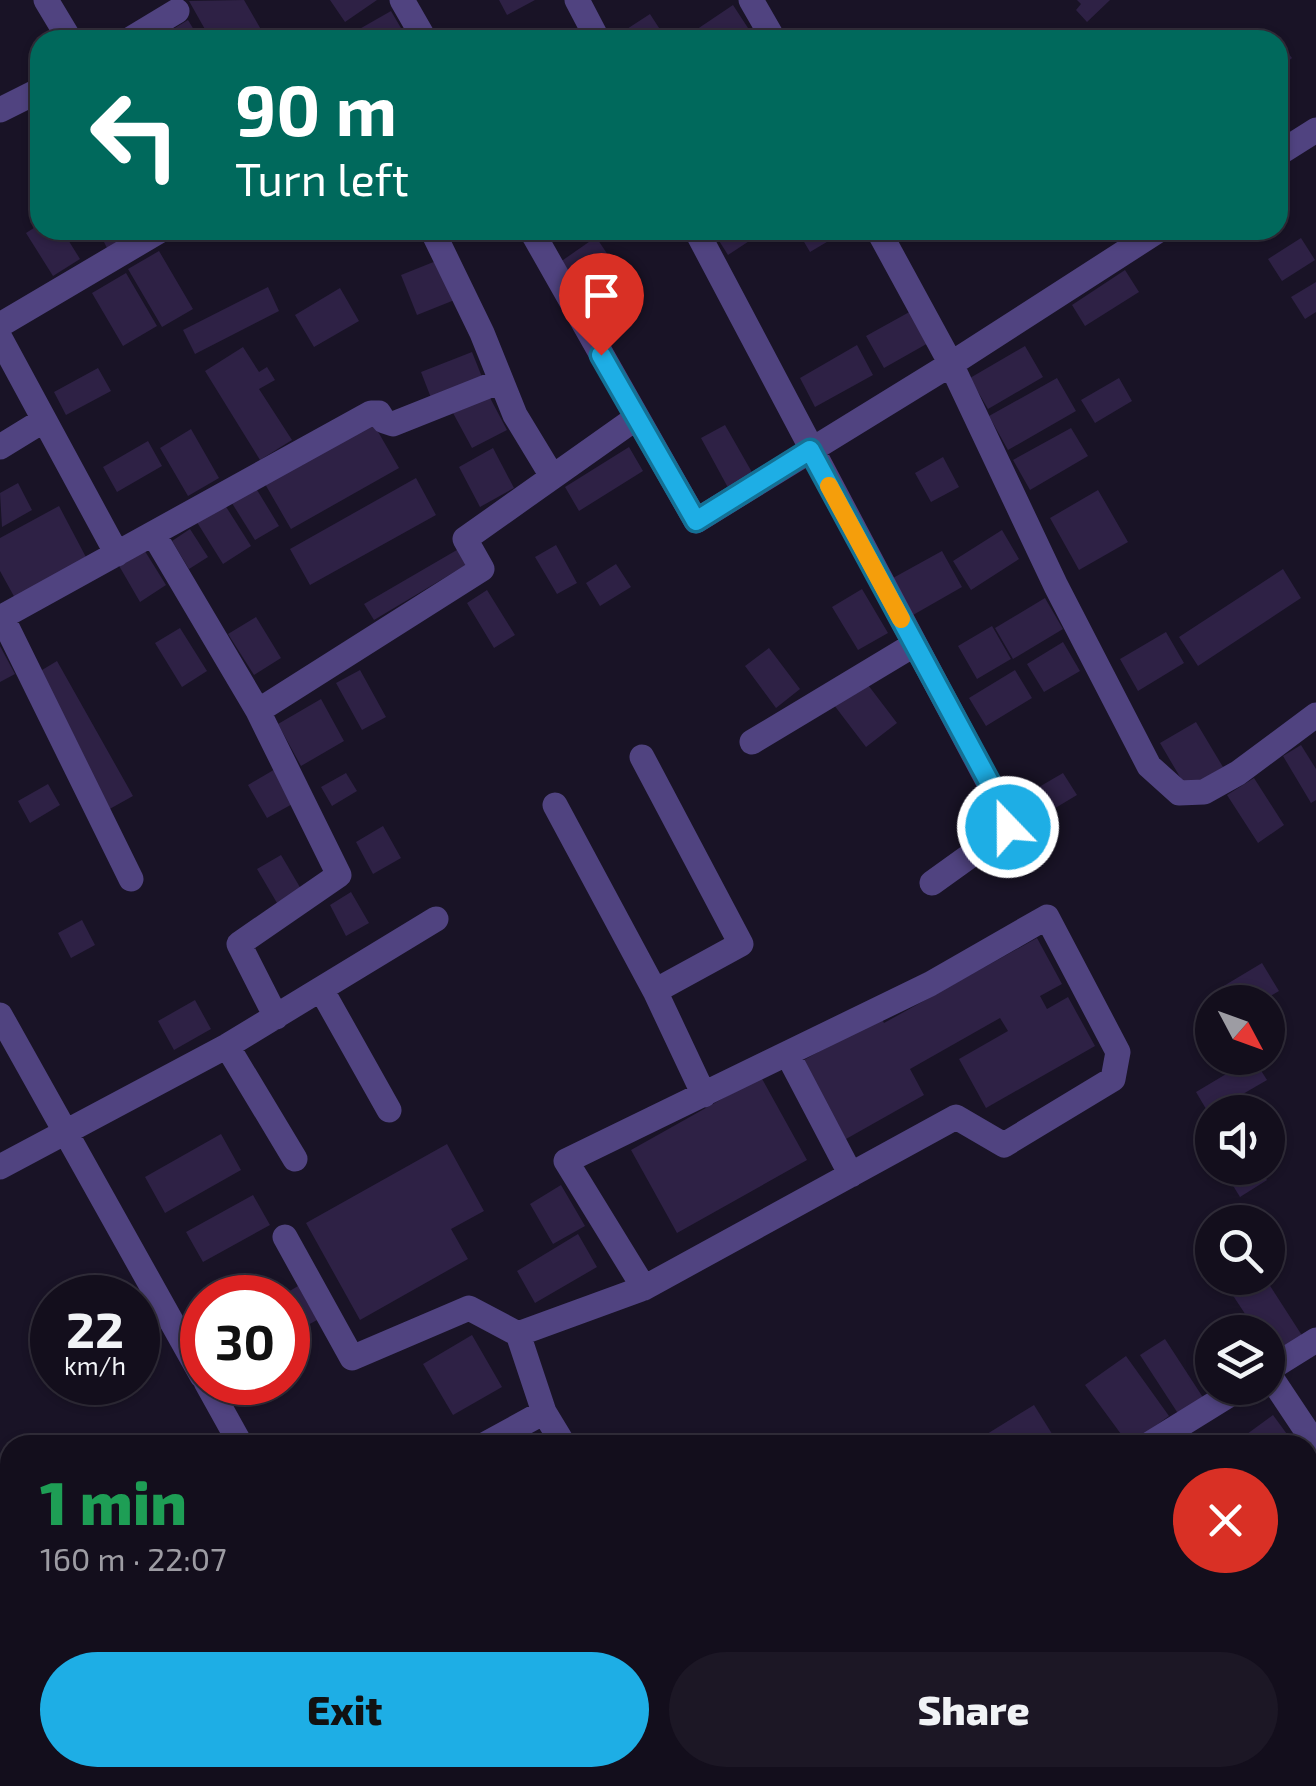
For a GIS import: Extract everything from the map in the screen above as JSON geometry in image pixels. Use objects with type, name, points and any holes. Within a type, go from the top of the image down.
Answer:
[{"type":"street","points":[[46,0],[64,30]]},
{"type":"street","points":[[402,0],[419,30]]},
{"type":"street","points":[[577,0],[593,30]]},
{"type":"street","points":[[750,0],[768,30]]},
{"type":"street","points":[[146,30],[177,11]]},
{"type":"street","points":[[0,110],[30,95]]},
{"type":"street","points":[[1288,148],[1316,130]]},
{"type":"street","points":[[0,325],[144,240]]},
{"type":"street","points":[[437,240],[516,415],[552,476]]},
{"type":"street","points":[[537,240],[696,521],[1144,240]]},
{"type":"street","points":[[701,240],[1009,821],[1003,832],[932,883]]},
{"type":"street","points":[[883,240],[951,364],[1056,586],[1149,766],[1179,793],[1204,792],[1238,772],[1316,714]]},
{"type":"street","points":[[0,338],[118,554]]},
{"type":"street","points":[[131,879],[1,618],[370,413],[393,424],[501,381]]},
{"type":"street","points":[[258,711],[482,569],[464,538],[636,418]]},
{"type":"street","points":[[0,447],[44,420]]},
{"type":"street","points":[[154,535],[258,711],[339,875],[239,944],[276,1016]]},
{"type":"street","points":[[752,742],[915,644]]},
{"type":"street","points":[[642,758],[741,944],[655,991]]},
{"type":"street","points":[[555,805],[655,991],[704,1094]]},
{"type":"street","points":[[518,1334],[644,1288],[956,1118],[1004,1145],[1113,1079],[1118,1052],[1047,917],[930,984],[566,1161],[644,1288]]},
{"type":"street","points":[[0,1168],[227,1046],[436,918]]},
{"type":"street","points":[[321,989],[389,1110]]},
{"type":"street","points":[[0,1015],[180,1337]]},
{"type":"street","points":[[227,1046],[295,1159]]},
{"type":"street","points":[[788,1054],[851,1175]]},
{"type":"street","points":[[286,1238],[352,1358],[469,1308],[518,1334],[544,1412],[558,1435]]},
{"type":"street","points":[[1285,1360],[1316,1340]]},
{"type":"street","points":[[1285,1397],[1310,1435]]},
{"type":"street","points":[[219,1405],[236,1435]]},
{"type":"street","points":[[1164,1435],[1213,1405]]},
{"type":"street","points":[[502,1435],[544,1412]]},
{"type":"building","points":[[244,0],[261,30],[205,30],[189,1]]},
{"type":"building","points":[[330,0],[377,0],[345,22]]},
{"type":"building","points":[[499,0],[535,0],[507,15]]},
{"type":"building","points":[[1077,0],[1110,0],[1087,22],[1076,10],[1081,4]]},
{"type":"building","points":[[733,5],[748,28],[745,30],[696,30]]},
{"type":"building","points":[[391,11],[402,30],[358,30]]},
{"type":"building","points":[[650,14],[660,30],[625,30]]},
{"type":"building","points":[[188,20],[194,30],[172,30]]},
{"type":"building","points":[[1301,238],[1315,260],[1282,281],[1268,259]]},
{"type":"building","points":[[30,240],[68,240],[80,259],[53,276]]},
{"type":"building","points":[[103,240],[127,240],[108,250]]},
{"type":"building","points":[[592,240],[598,240],[614,264],[571,293],[553,267]]},
{"type":"building","points":[[719,240],[751,240],[728,255]]},
{"type":"building","points":[[803,240],[830,240],[810,252]]},
{"type":"building","points":[[159,251],[193,309],[162,327],[128,269]]},
{"type":"building","points":[[441,259],[457,299],[417,315],[401,275]]},
{"type":"building","points":[[1125,270],[1139,292],[1085,326],[1072,305]]},
{"type":"building","points":[[126,273],[157,326],[123,346],[92,293]]},
{"type":"building","points":[[1316,282],[1316,312],[1305,319],[1291,297]]},
{"type":"building","points":[[268,287],[279,311],[195,354],[183,330]]},
{"type":"building","points":[[340,288],[359,321],[314,347],[295,315]]},
{"type":"building","points":[[913,310],[930,342],[884,368],[866,336]]},
{"type":"building","points":[[857,345],[873,375],[815,407],[800,378]]},
{"type":"building","points":[[1025,346],[1043,377],[988,409],[970,378]]},
{"type":"building","points":[[243,347],[259,372],[267,367],[275,380],[259,389],[292,440],[260,460],[205,371]]},
{"type":"building","points":[[472,352],[484,382],[433,403],[421,372]]},
{"type":"building","points":[[98,368],[111,391],[66,415],[54,392]]},
{"type":"building","points":[[1057,378],[1076,411],[1008,450],[989,416]]},
{"type":"building","points":[[1119,378],[1132,401],[1095,423],[1081,400]]},
{"type":"building","points":[[488,394],[507,430],[472,448],[453,413]]},
{"type":"building","points":[[373,423],[399,468],[291,529],[265,484]]},
{"type":"building","points":[[725,425],[757,481],[732,495],[701,438]]},
{"type":"building","points":[[1071,428],[1088,456],[1030,490],[1013,460]]},
{"type":"building","points":[[191,429],[219,478],[188,496],[160,448]]},
{"type":"building","points":[[148,441],[162,466],[117,492],[103,467]]},
{"type":"building","points":[[629,447],[643,471],[579,511],[565,487]]},
{"type":"building","points":[[493,448],[514,488],[480,507],[459,467]]},
{"type":"building","points":[[943,457],[959,487],[931,502],[915,473]]},
{"type":"building","points":[[416,478],[436,515],[310,585],[290,549]]},
{"type":"building","points":[[18,483],[32,510],[2,527],[0,493]]},
{"type":"building","points":[[254,485],[279,526],[255,540],[230,500]]},
{"type":"building","points":[[1098,490],[1128,542],[1079,570],[1050,518]]},
{"type":"building","points":[[223,502],[251,546],[223,564],[195,519]]},
{"type":"building","points":[[59,506],[88,561],[16,600],[0,571],[0,538]]},
{"type":"building","points":[[190,529],[208,557],[189,569],[172,541]]},
{"type":"building","points":[[1002,530],[1019,559],[971,590],[953,561]]},
{"type":"building","points":[[556,545],[577,583],[557,594],[535,557]]},
{"type":"building","points":[[462,547],[471,562],[374,620],[364,604]]},
{"type":"building","points":[[143,548],[166,585],[140,602],[118,564]]},
{"type":"building","points":[[942,551],[962,587],[913,615],[893,578]]},
{"type":"building","points":[[616,564],[631,587],[600,606],[586,583]]},
{"type":"building","points":[[1283,569],[1301,598],[1198,666],[1179,637]]},
{"type":"building","points":[[862,589],[888,633],[858,650],[832,607]]},
{"type":"building","points":[[487,590],[515,635],[494,648],[467,603]]},
{"type":"building","points":[[1045,598],[1063,629],[1013,659],[995,628]]},
{"type":"building","points":[[256,617],[281,658],[254,675],[228,634]]},
{"type":"building","points":[[992,626],[1011,659],[977,679],[958,646]]},
{"type":"building","points":[[180,628],[207,671],[182,687],[155,643]]},
{"type":"building","points":[[1166,632],[1184,663],[1138,691],[1120,659]]},
{"type":"building","points":[[1063,642],[1080,671],[1044,692],[1027,664]]},
{"type":"building","points":[[0,646],[15,674],[0,682]]},
{"type":"building","points":[[769,648],[800,689],[776,708],[745,666]]},
{"type":"building","points":[[57,661],[133,796],[106,811],[32,676]]},
{"type":"building","points":[[360,670],[386,717],[362,730],[336,683]]},
{"type":"building","points":[[1015,670],[1032,698],[986,726],[969,698]]},
{"type":"building","points":[[865,681],[897,723],[866,747],[834,705]]},
{"type":"building","points":[[321,699],[344,741],[301,766],[278,724]]},
{"type":"building","points":[[1196,722],[1223,767],[1187,789],[1160,743]]},
{"type":"building","points":[[1301,745],[1316,769],[1316,800],[1311,803],[1283,756]]},
{"type":"building","points":[[277,768],[296,802],[267,818],[248,785]]},
{"type":"building","points":[[346,773],[357,791],[332,806],[321,787]]},
{"type":"building","points":[[1063,773],[1077,795],[1052,810],[1039,787]]},
{"type":"building","points":[[1254,778],[1284,825],[1258,843],[1227,795]]},
{"type":"building","points":[[48,784],[60,805],[30,823],[18,801]]},
{"type":"building","points":[[383,826],[401,858],[373,874],[356,842]]},
{"type":"building","points":[[281,855],[301,889],[277,903],[257,869]]},
{"type":"building","points":[[351,892],[369,923],[346,936],[330,905]]},
{"type":"building","points":[[82,920],[95,945],[71,958],[58,933]]},
{"type":"building","points":[[1037,938],[1062,984],[1040,996],[1047,1009],[1068,997],[1095,1046],[986,1108],[959,1059],[1008,1031],[1000,1018],[910,1069],[924,1095],[846,1139],[802,1061],[881,1017],[884,1023]]},
{"type":"building","points":[[1262,963],[1275,985],[1225,985]]},
{"type":"building","points":[[195,1000],[211,1029],[174,1050],[158,1021]]},
{"type":"building","points":[[1224,1075],[1264,1075],[1267,1080],[1241,1095],[1196,1092]]},
{"type":"building","points":[[761,1077],[807,1160],[677,1233],[631,1150]]},
{"type":"building","points":[[221,1134],[241,1170],[165,1213],[145,1177]]},
{"type":"building","points":[[447,1144],[484,1211],[451,1229],[468,1259],[360,1320],[306,1223]]},
{"type":"building","points":[[561,1185],[585,1226],[553,1244],[530,1204]]},
{"type":"building","points":[[1233,1185],[1259,1185],[1240,1197]]},
{"type":"building","points":[[253,1195],[270,1225],[203,1262],[186,1232]]},
{"type":"building","points":[[578,1234],[597,1267],[535,1303],[517,1271]]},
{"type":"building","points":[[1233,1295],[1276,1295],[1303,1337],[1285,1348],[1285,1315],[1246,1315]]},
{"type":"building","points":[[472,1335],[502,1387],[453,1415],[423,1364]]},
{"type":"building","points":[[1165,1339],[1195,1385],[1195,1405],[1179,1415],[1140,1355]]},
{"type":"building","points":[[1126,1356],[1169,1416],[1143,1435],[1122,1435],[1085,1385]]},
{"type":"building","points":[[1034,1405],[1053,1435],[988,1435]]},
{"type":"building","points":[[1273,1415],[1288,1435],[1246,1435]]},
{"type":"slow traffic","points":[[829,486],[901,619]]},
{"type":"route","points":[[601,355],[696,521],[810,450],[1008,817],[1008,827]]}]
